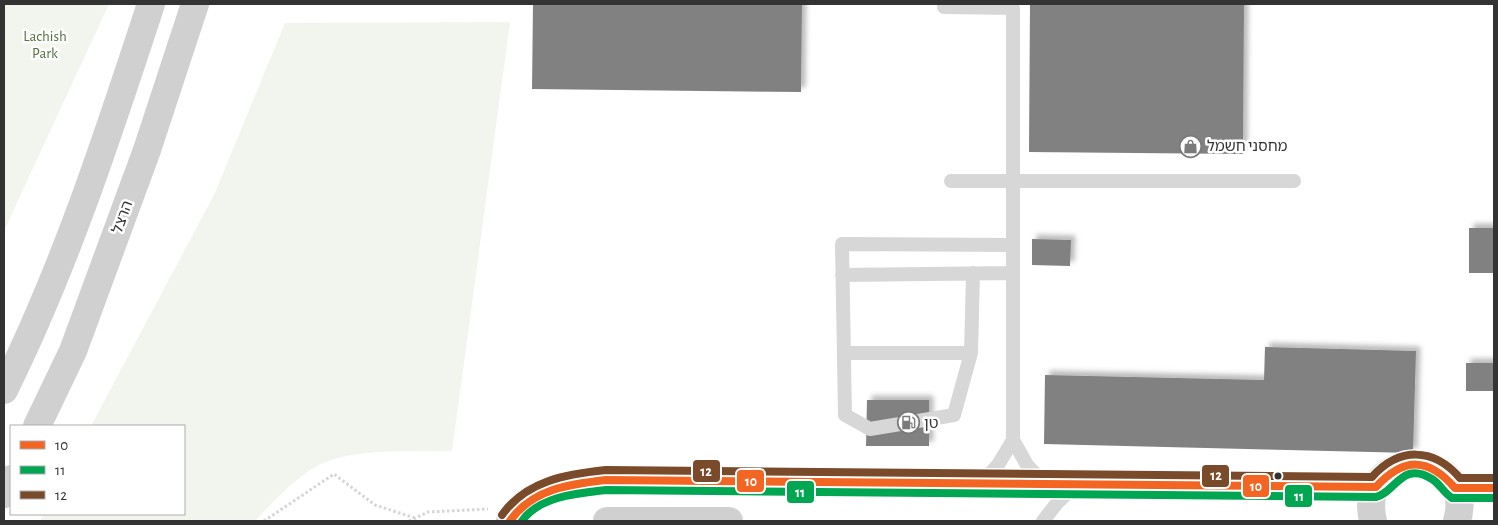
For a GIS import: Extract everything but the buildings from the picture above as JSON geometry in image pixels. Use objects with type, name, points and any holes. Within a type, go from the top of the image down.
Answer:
[{"type":"street","points":[[4,390],[40,312],[101,159],[151,4]]},
{"type":"street","name":"הרצל","points":[[37,425],[73,351],[146,150],[194,4]]},
{"type":"street","points":[[1373,521],[1371,504],[1376,487],[1386,475],[1398,467],[1413,464],[1426,465],[1438,470],[1448,478],[1455,488],[1459,501],[1457,521]]},
{"type":"street","points":[[515,514],[556,488],[606,480],[1376,487]]},
{"type":"street","points":[[4,494],[10,481]]},
{"type":"street","points":[[1455,488],[1494,488]]},
{"type":"street","points":[[607,521],[729,521]]},
{"type":"lane","points":[[944,4],[944,7],[1013,8],[1012,440],[998,465],[982,482]]},
{"type":"lane","points":[[951,181],[1294,181]]},
{"type":"lane","points":[[973,273],[970,353],[954,415],[870,429],[845,415],[842,244],[1012,245]]},
{"type":"lane","points":[[842,275],[1012,273]]},
{"type":"lane","points":[[844,353],[970,353]]},
{"type":"lane","points":[[1012,440],[1027,465],[1044,483]]},
{"type":"lane","points":[[1044,521],[1057,503],[1079,483]]},
{"type":"path","points":[[264,521],[334,474],[375,505],[414,518]]},
{"type":"path","points":[[409,521],[428,512],[515,514]]},
{"type":"green space","name":"Lachish Park","points":[[4,4],[109,4],[4,231]]},
{"type":"green space","points":[[510,22],[452,451],[363,453],[330,461],[315,467],[298,479],[255,521],[40,521],[43,515],[185,515],[185,425],[92,425],[214,195],[285,23]]},
{"type":"transit line","name":"12","points":[[502,515],[523,494],[548,481],[576,474],[606,470],[1372,477],[1393,460],[1416,455],[1427,456],[1439,461],[1460,478],[1494,478]]},
{"type":"transit line","name":"10","points":[[510,521],[519,510],[541,495],[566,486],[606,480],[1376,487],[1396,470],[1416,465],[1426,466],[1435,471],[1455,488],[1494,488]]},
{"type":"transit line","name":"11","points":[[522,521],[538,506],[549,501],[560,497],[606,490],[1376,497],[1389,490],[1406,475],[1413,473],[1422,474],[1432,479],[1452,498],[1494,498]]},
{"type":"place","name":"מחסני חשמל","points":[[1191,146]]},
{"type":"place","name":"טן","points":[[908,423]]}]
